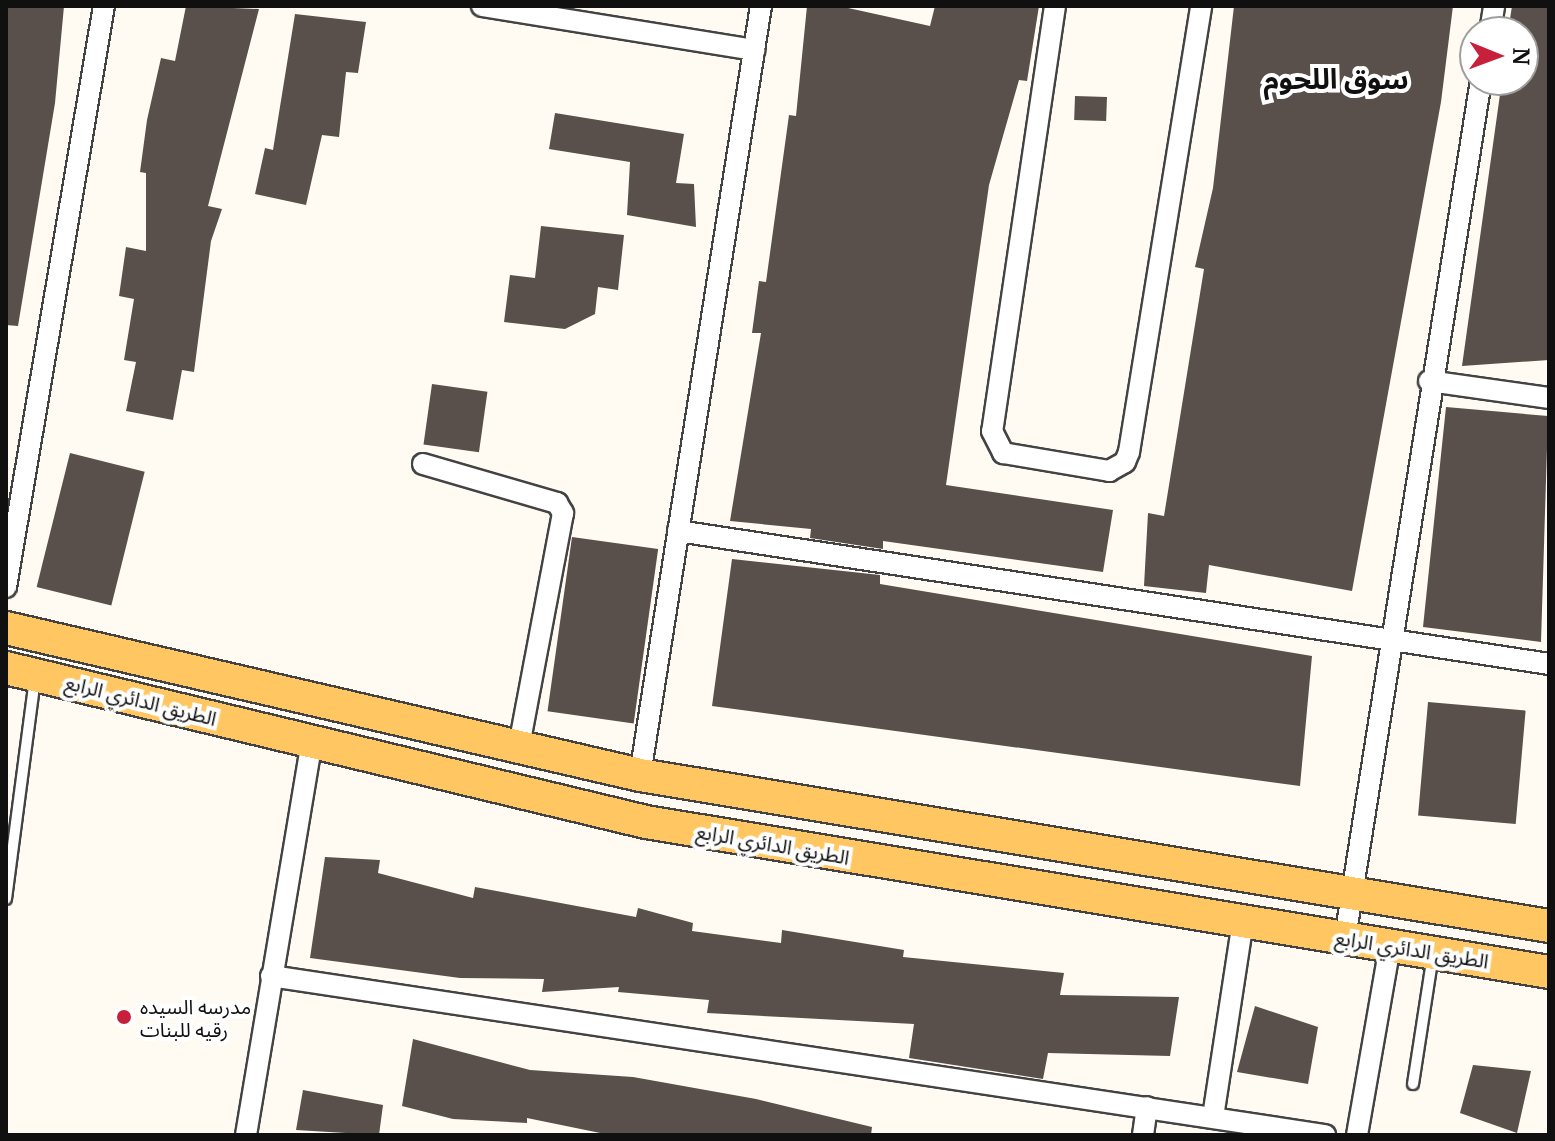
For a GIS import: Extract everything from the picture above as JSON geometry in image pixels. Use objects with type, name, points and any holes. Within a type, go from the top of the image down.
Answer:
[{"type":"main road","name":"الطريق الدائري الرابع","points":[[6,628],[640,775],[1549,926]]},
{"type":"main road","name":"الطريق الدائري الرابع","points":[[21,671],[646,822],[1549,972]]},
{"type":"street","points":[[6,587],[104,6]]},
{"type":"street","points":[[482,6],[754,50]]},
{"type":"street","points":[[640,775],[761,6]]},
{"type":"street","points":[[1055,6],[992,431],[1003,453],[1109,471],[1125,462],[1129,452],[1201,6]]},
{"type":"street","points":[[1345,938],[1429,381],[1478,96]]},
{"type":"street","points":[[1429,381],[1549,398]]},
{"type":"street","points":[[423,464],[557,503],[563,513],[519,746]]},
{"type":"street","points":[[678,531],[1549,664]]},
{"type":"street","points":[[246,1135],[312,742]]},
{"type":"street","points":[[1213,1117],[1243,921]]},
{"type":"street","points":[[1357,1135],[1390,946]]},
{"type":"street","points":[[271,976],[1325,1135]]},
{"type":"street","points":[[1143,1135],[1147,1107]]},
{"type":"lane","points":[[6,899],[21,671]]},
{"type":"lane","points":[[1413,1084],[1433,953]]},
{"type":"building","points":[[6,6],[64,6],[55,103],[18,326],[6,325]]},
{"type":"building","points":[[186,6],[259,9],[208,206],[222,209],[211,241],[194,372],[182,370],[173,420],[126,411],[136,362],[124,360],[134,299],[119,296],[126,247],[146,251],[146,173],[140,172],[147,120],[161,58],[175,61]]},
{"type":"building","points":[[807,6],[839,6],[930,26],[935,6],[1039,6],[1027,81],[1019,80],[989,185],[946,485],[1113,510],[1103,572],[883,541],[883,549],[810,538],[811,529],[730,521],[761,333],[752,333],[759,281],[766,282],[789,115],[796,116]]},
{"type":"building","points":[[1234,6],[1453,6],[1441,102],[1352,591],[1209,565],[1206,593],[1144,586],[1148,513],[1164,516],[1204,269],[1195,267],[1213,188]]},
{"type":"building","points":[[1512,6],[1549,6],[1549,360],[1462,366],[1500,96],[1539,96],[1539,16],[1510,16]]},
{"type":"building","points":[[295,14],[366,22],[358,73],[346,72],[339,137],[322,135],[306,205],[255,194],[265,148],[273,150]]},
{"type":"building","points":[[1075,96],[1107,97],[1106,121],[1074,120]]},
{"type":"building","points":[[555,113],[684,134],[676,183],[694,184],[696,227],[627,215],[630,162],[549,149]]},
{"type":"building","points":[[541,226],[624,235],[618,290],[598,287],[595,314],[565,329],[504,322],[510,275],[535,278]]},
{"type":"building","points":[[432,384],[487,392],[479,452],[424,444]]},
{"type":"building","points":[[1446,407],[1548,416],[1541,642],[1423,627]]},
{"type":"building","points":[[70,453],[145,472],[111,606],[37,587]]},
{"type":"building","points":[[572,537],[658,549],[634,723],[548,711]]},
{"type":"building","points":[[732,559],[880,575],[880,584],[1312,656],[1300,786],[712,706]]},
{"type":"building","points":[[1428,702],[1526,711],[1516,824],[1418,816]]},
{"type":"building","points":[[325,857],[380,860],[378,873],[473,898],[475,887],[636,917],[638,908],[693,923],[692,931],[781,943],[782,930],[904,950],[903,957],[1064,973],[1060,995],[1179,997],[1170,1056],[1048,1053],[1043,1079],[909,1058],[914,1024],[707,1013],[709,1000],[618,992],[619,987],[542,992],[544,979],[460,978],[310,958]]},
{"type":"building","points":[[1255,1006],[1318,1027],[1308,1084],[1237,1072]]},
{"type":"building","points":[[413,1039],[530,1070],[633,1077],[756,1099],[872,1127],[871,1135],[610,1135],[527,1118],[527,1123],[453,1119],[402,1106]]},
{"type":"building","points":[[1473,1065],[1531,1071],[1517,1133],[1460,1113]]},
{"type":"building","points":[[303,1090],[383,1105],[379,1135],[296,1130]]},
{"type":"place","name":"مدرسه السيده رقيه للبنات","points":[[124,1017]]},
{"type":"district","name":"سوق اللحوم","points":[[1336,79]]}]
